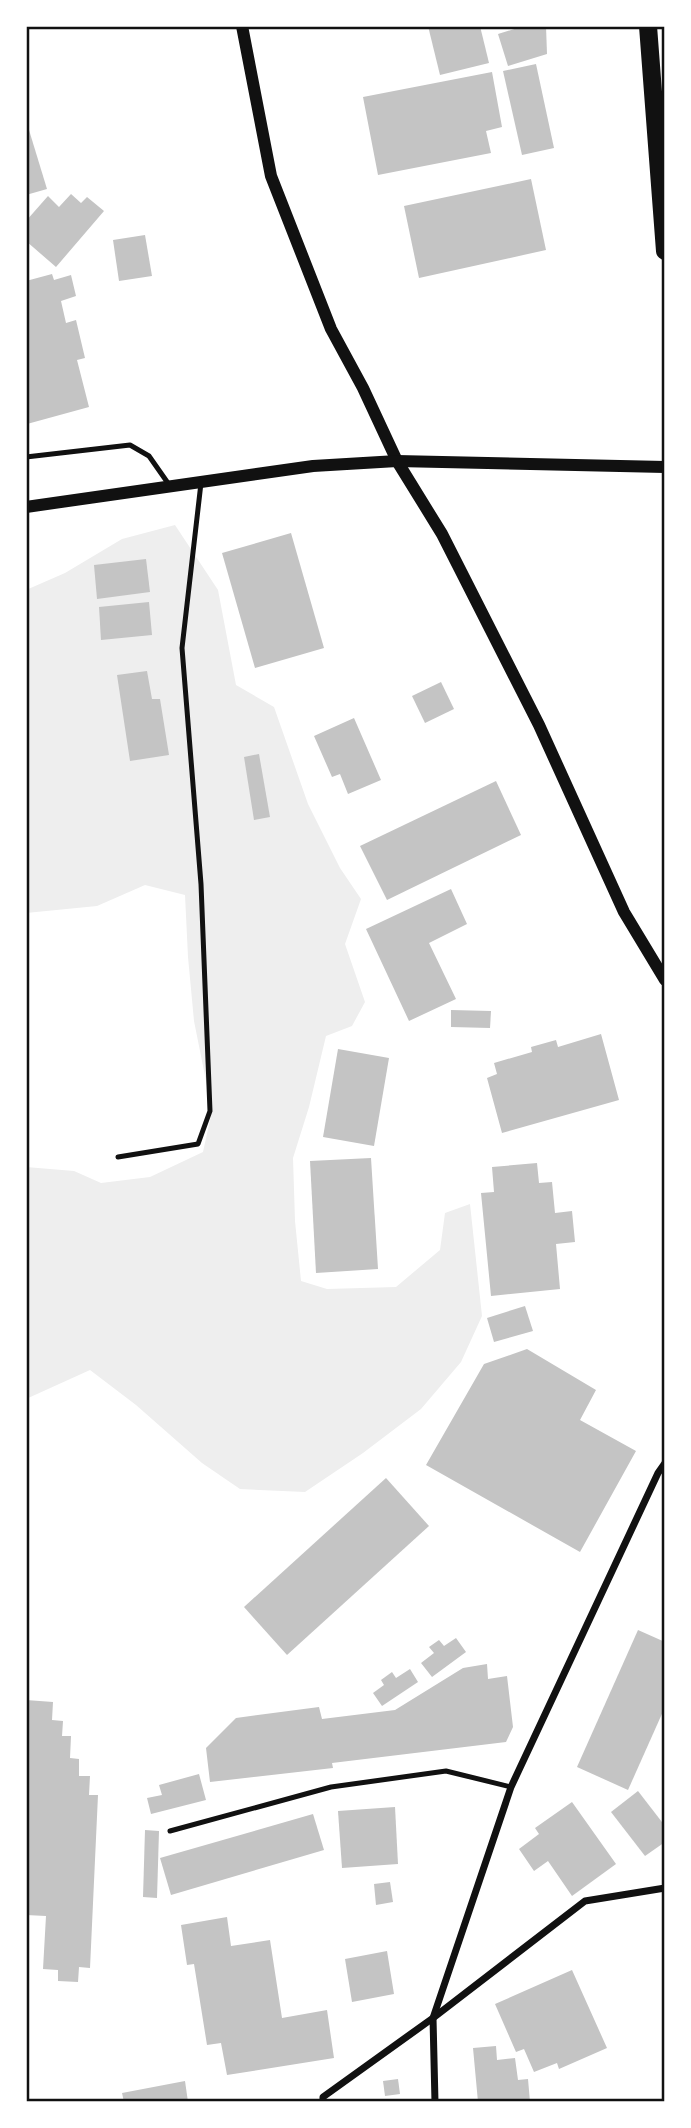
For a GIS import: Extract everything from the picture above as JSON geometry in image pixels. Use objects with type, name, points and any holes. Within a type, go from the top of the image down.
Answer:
[{"type":"main road","points":[[648,26],[665,251]]},
{"type":"street","points":[[243,26],[271,176],[331,329],[363,388],[397,461],[442,534],[539,725],[624,912],[665,980]]},
{"type":"street","points":[[26,507],[313,466],[397,461],[665,467]]},
{"type":"street","points":[[435,2102],[433,2018],[511,1787],[665,1463]]},
{"type":"street","points":[[323,2102],[323,2097],[433,2018],[585,1901],[665,1888]]},
{"type":"lane","points":[[26,457],[130,445],[149,456],[170,486]]},
{"type":"lane","points":[[118,1157],[198,1143],[210,1111],[201,884],[182,648],[201,482]]},
{"type":"lane","points":[[170,1831],[331,1787],[446,1771],[511,1787]]},
{"type":"shaded area","points":[[175,525],[218,590],[236,685],[274,707],[308,804],[340,868],[361,899],[345,944],[365,1002],[352,1026],[326,1036],[309,1107],[293,1158],[301,1281],[327,1289],[396,1287],[440,1250],[445,1213],[470,1204],[482,1316],[461,1362],[421,1409],[305,1492],[240,1489],[202,1463],[136,1405],[90,1370],[26,1399],[26,1167],[74,1171],[101,1183],[150,1177],[203,1152],[212,1111],[194,1021],[185,895],[145,885],[97,906],[26,913],[26,590],[65,573],[122,539]]},
{"type":"building","points":[[428,26],[480,26],[489,63],[440,75]]},
{"type":"building","points":[[524,26],[546,26],[547,54],[508,66],[498,34]]},
{"type":"building","points":[[536,64],[554,148],[522,155],[503,71]]},
{"type":"building","points":[[492,72],[502,127],[486,131],[491,153],[378,175],[363,97]]},
{"type":"building","points":[[29,130],[47,189],[26,195],[26,131]]},
{"type":"building","points":[[531,179],[546,250],[419,278],[404,206]]},
{"type":"building","points":[[71,194],[81,203],[87,197],[104,211],[56,267],[26,241],[26,221],[48,196],[59,207]]},
{"type":"building","points":[[145,235],[152,276],[119,281],[113,240]]},
{"type":"building","points":[[52,274],[54,280],[71,275],[76,296],[61,301],[66,323],[76,320],[85,358],[77,360],[89,407],[27,424],[26,281]]},
{"type":"building","points":[[291,533],[324,648],[255,668],[222,553]]},
{"type":"building","points":[[146,559],[150,592],[97,599],[94,565]]},
{"type":"building","points":[[149,602],[152,635],[101,640],[99,607]]},
{"type":"building","points":[[147,671],[152,699],[160,699],[169,755],[130,761],[117,675]]},
{"type":"building","points":[[441,682],[454,709],[425,723],[412,696]]},
{"type":"building","points":[[354,718],[381,780],[348,794],[340,774],[332,777],[314,736]]},
{"type":"building","points":[[259,754],[270,817],[254,820],[244,757]]},
{"type":"building","points":[[496,781],[521,835],[387,900],[360,846]]},
{"type":"building","points":[[451,889],[467,924],[429,943],[456,999],[409,1021],[366,929]]},
{"type":"building","points":[[451,1010],[491,1011],[490,1028],[451,1027]]},
{"type":"building","points":[[601,1034],[619,1100],[502,1133],[487,1078],[497,1074],[494,1063],[532,1052],[531,1047],[556,1040],[558,1047]]},
{"type":"building","points":[[338,1049],[389,1058],[374,1146],[323,1137]]},
{"type":"building","points":[[371,1158],[378,1269],[316,1273],[310,1161]]},
{"type":"building","points":[[537,1163],[539,1183],[552,1182],[555,1213],[572,1211],[575,1242],[556,1244],[560,1289],[491,1296],[481,1193],[494,1192],[492,1167]]},
{"type":"building","points":[[525,1306],[533,1331],[494,1342],[487,1318]]},
{"type":"building","points":[[527,1349],[596,1390],[580,1420],[636,1451],[580,1552],[426,1465],[484,1364]]},
{"type":"building","points":[[386,1478],[429,1526],[287,1655],[244,1607]]},
{"type":"building","points":[[638,1630],[665,1642],[665,1707],[628,1790],[577,1767]]},
{"type":"building","points":[[456,1638],[466,1652],[432,1677],[421,1663],[434,1653],[429,1647],[439,1640],[444,1646]]},
{"type":"building","points":[[487,1664],[488,1679],[507,1676],[513,1727],[506,1742],[332,1763],[333,1768],[210,1782],[206,1748],[236,1718],[319,1707],[322,1719],[395,1710],[463,1668]]},
{"type":"building","points":[[410,1669],[418,1682],[382,1706],[373,1693],[384,1685],[381,1680],[392,1672],[396,1678]]},
{"type":"building","points":[[26,1700],[53,1702],[52,1720],[63,1721],[62,1736],[71,1736],[70,1758],[79,1759],[79,1776],[90,1776],[89,1795],[98,1795],[90,1968],[79,1967],[78,1982],[58,1981],[58,1970],[43,1969],[46,1916],[26,1915]]},
{"type":"building","points":[[199,1774],[206,1800],[151,1814],[147,1798],[162,1795],[159,1785]]},
{"type":"building","points":[[638,1791],[665,1826],[665,1842],[645,1856],[611,1812]]},
{"type":"building","points":[[572,1802],[616,1864],[572,1896],[548,1861],[534,1871],[519,1849],[539,1834],[535,1828]]},
{"type":"building","points":[[395,1807],[398,1864],[342,1868],[338,1811]]},
{"type":"building","points":[[313,1814],[324,1850],[171,1895],[160,1858]]},
{"type":"building","points":[[145,1830],[159,1831],[157,1898],[143,1897]]},
{"type":"building","points":[[390,1882],[393,1902],[376,1905],[374,1884]]},
{"type":"building","points":[[227,1917],[231,1946],[270,1940],[282,2018],[327,2010],[334,2058],[227,2075],[221,2043],[207,2045],[194,1964],[187,1965],[181,1925]]},
{"type":"building","points":[[387,1951],[394,1994],[352,2002],[345,1959]]},
{"type":"building","points":[[572,1970],[607,2048],[559,2069],[557,2063],[534,2072],[524,2049],[516,2052],[495,2004]]},
{"type":"building","points":[[496,2046],[497,2060],[515,2058],[518,2080],[528,2079],[530,2102],[478,2102],[473,2048]]},
{"type":"building","points":[[398,2079],[400,2094],[385,2096],[383,2081]]},
{"type":"building","points":[[185,2081],[188,2102],[124,2102],[122,2093]]}]
